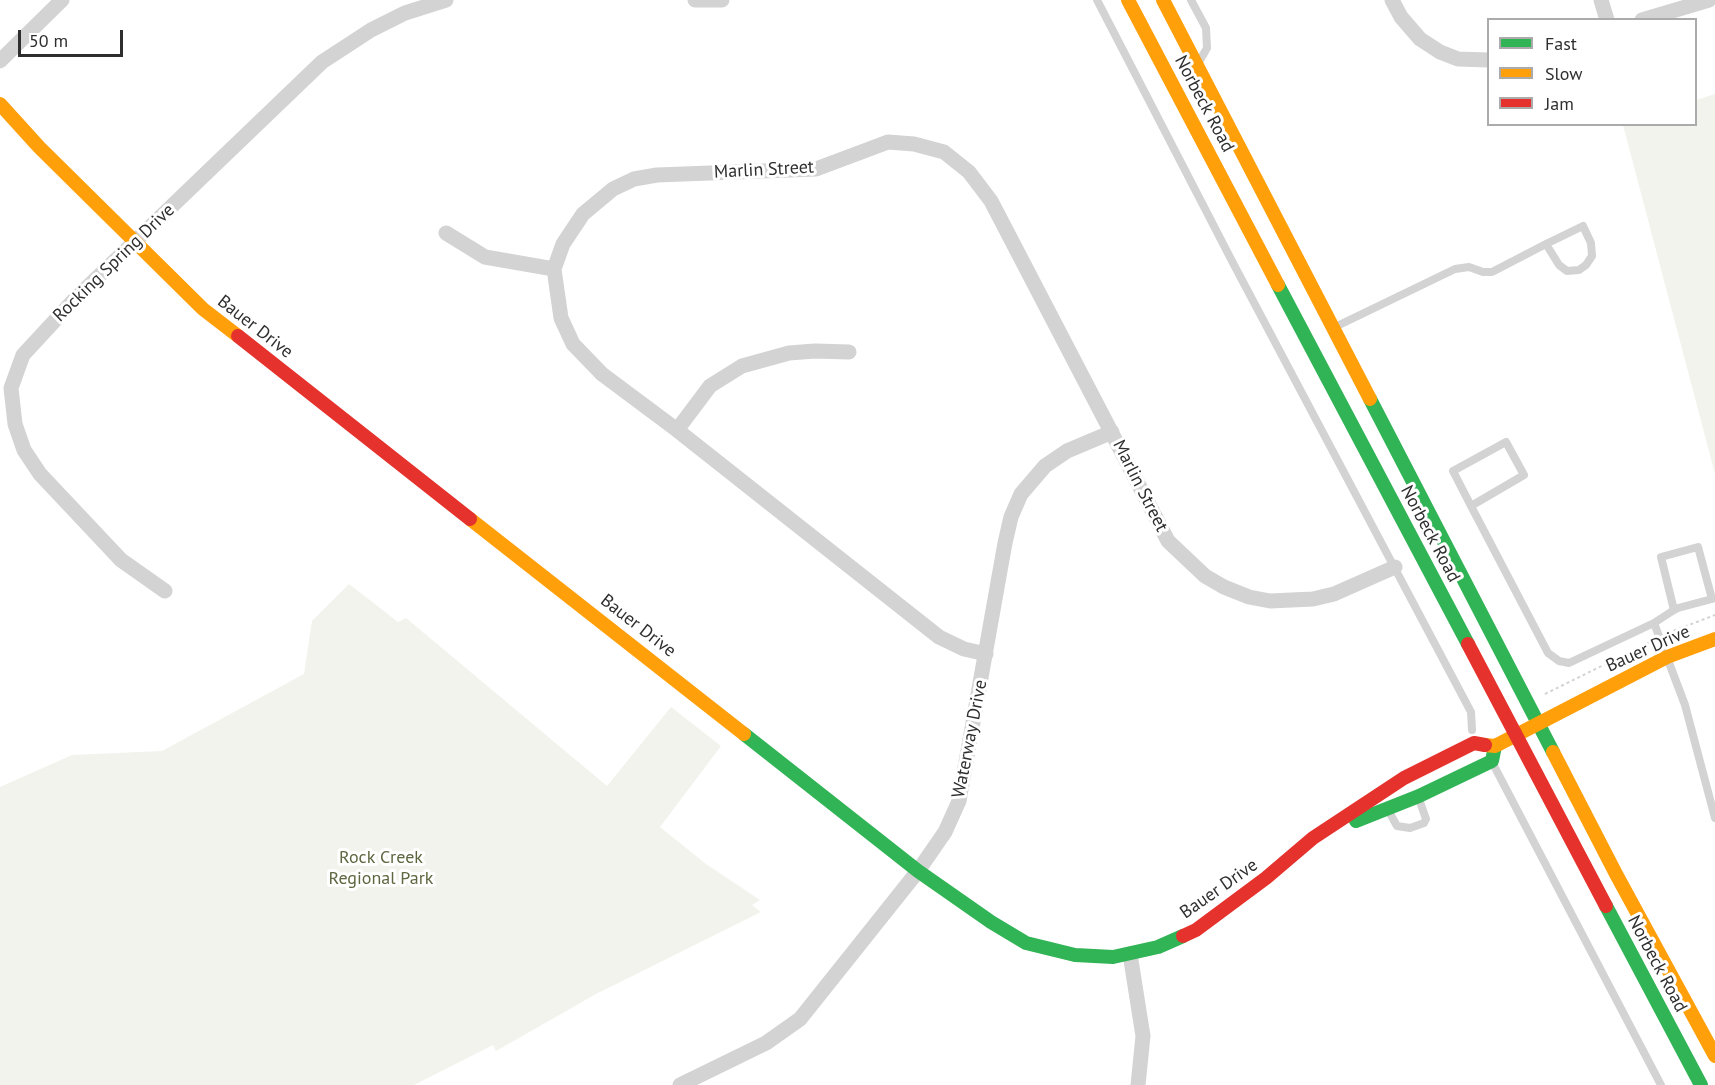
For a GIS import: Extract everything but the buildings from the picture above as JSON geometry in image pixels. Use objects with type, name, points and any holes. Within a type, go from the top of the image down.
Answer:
[{"type":"main road","name":"Norbeck Road","points":[[1128,0],[1321,335],[1525,698],[1616,874],[1715,1056]]},
{"type":"main road","name":"Norbeck Road","points":[[1163,0],[1197,65],[1321,335],[1516,735],[1701,1085]]},
{"type":"main road","name":"Bauer Drive","points":[[0,104],[39,147],[203,309],[918,871],[991,922],[1026,943],[1076,955],[1113,957],[1158,947],[1196,930],[1266,878],[1313,838],[1404,778],[1474,743],[1495,746],[1667,657],[1715,639]]},
{"type":"main road","points":[[1492,760],[1495,746]]},
{"type":"main road","name":"Bauer Drive","points":[[1313,838],[1418,797],[1492,760]]},
{"type":"street","points":[[0,61],[62,0]]},
{"type":"street","name":"Rocking Spring Drive","points":[[165,591],[121,560],[40,474],[24,450],[15,424],[11,388],[23,355],[73,301],[322,62],[370,30],[405,12],[446,0]]},
{"type":"street","points":[[695,0],[722,0]]},
{"type":"street","points":[[1392,0],[1401,17],[1420,39],[1440,52],[1458,59],[1487,60]]},
{"type":"street","points":[[1601,0],[1606,18]]},
{"type":"street","points":[[1648,18],[1708,0]]},
{"type":"street","name":"Marlin Street","points":[[986,654],[964,649],[939,637],[677,430],[602,374],[573,344],[561,318],[554,269],[563,244],[583,214],[613,189],[634,179],[657,175],[816,170],[888,142],[914,144],[944,152],[969,172],[991,201],[1168,541],[1205,576],[1224,588],[1249,597],[1270,601],[1313,599],[1334,594],[1395,567]]},
{"type":"street","points":[[446,233],[485,257],[554,269]]},
{"type":"street","points":[[677,430],[710,386],[742,366],[789,353],[849,352]]},
{"type":"street","name":"Waterway Drive","points":[[680,1085],[766,1042],[800,1019],[918,871],[945,832],[959,801],[1011,517],[1021,494],[1045,466],[1067,451],[1112,432]]},
{"type":"street","points":[[1467,746],[1472,730]]},
{"type":"street","points":[[1130,954],[1143,1036],[1138,1085]]},
{"type":"lane","points":[[1097,0],[1238,273],[1471,712],[1472,730]]},
{"type":"lane","name":"Norbeck Road","points":[[1191,0],[1206,28],[1207,48],[1197,65]]},
{"type":"lane","points":[[1321,335],[1455,269],[1469,267],[1482,272],[1492,272],[1546,244],[1583,226],[1591,243],[1592,256],[1586,266],[1579,270],[1567,271],[1559,265],[1546,244]]},
{"type":"lane","points":[[1471,506],[1524,476],[1506,442],[1453,471],[1471,506],[1548,653],[1559,661],[1569,663],[1653,623],[1674,610],[1712,599],[1698,547],[1661,557],[1674,610]]},
{"type":"lane","points":[[1653,623],[1685,705],[1715,818]]},
{"type":"lane","points":[[1492,760],[1661,1085]]},
{"type":"lane","points":[[1387,809],[1398,827],[1410,828],[1424,823],[1425,814],[1418,797]]},
{"type":"path","points":[[1525,698],[1534,691],[1549,693],[1660,637],[1715,615]]},
{"type":"green space","points":[[1715,94],[1715,474],[1623,126],[1697,126],[1697,100]]},
{"type":"green space","name":"Rock Creek Regional Park","points":[[349,584],[398,622],[406,618],[607,786],[671,707],[721,746],[660,827],[706,864],[760,900],[752,905],[761,912],[596,994],[496,1051],[493,1045],[414,1085],[0,1085],[0,787],[72,755],[162,751],[304,674],[312,621]]},
{"type":"traffic: fast","points":[[1278,285],[1468,644]]},
{"type":"traffic: fast","points":[[1370,399],[1553,752]]},
{"type":"traffic: fast","points":[[744,734],[918,871],[991,922],[1026,943],[1075,955],[1113,957],[1158,947],[1183,936]]},
{"type":"traffic: fast","points":[[1356,821],[1419,796],[1492,761],[1495,746]]},
{"type":"traffic: fast","points":[[1606,906],[1701,1085]]},
{"type":"traffic: slow","points":[[1128,0],[1278,285]]},
{"type":"traffic: slow","points":[[1163,0],[1370,399]]},
{"type":"traffic: slow","points":[[0,104],[39,147],[203,309],[238,336]]},
{"type":"traffic: slow","points":[[470,519],[744,734]]},
{"type":"traffic: slow","points":[[1485,745],[1495,746],[1667,657],[1715,639]]},
{"type":"traffic: slow","points":[[1553,752],[1715,1056]]},
{"type":"traffic: jam","points":[[238,336],[470,519]]},
{"type":"traffic: jam","points":[[1468,644],[1606,906]]},
{"type":"traffic: jam","points":[[1183,936],[1196,930],[1266,878],[1313,838],[1404,778],[1474,743],[1485,745]]}]
